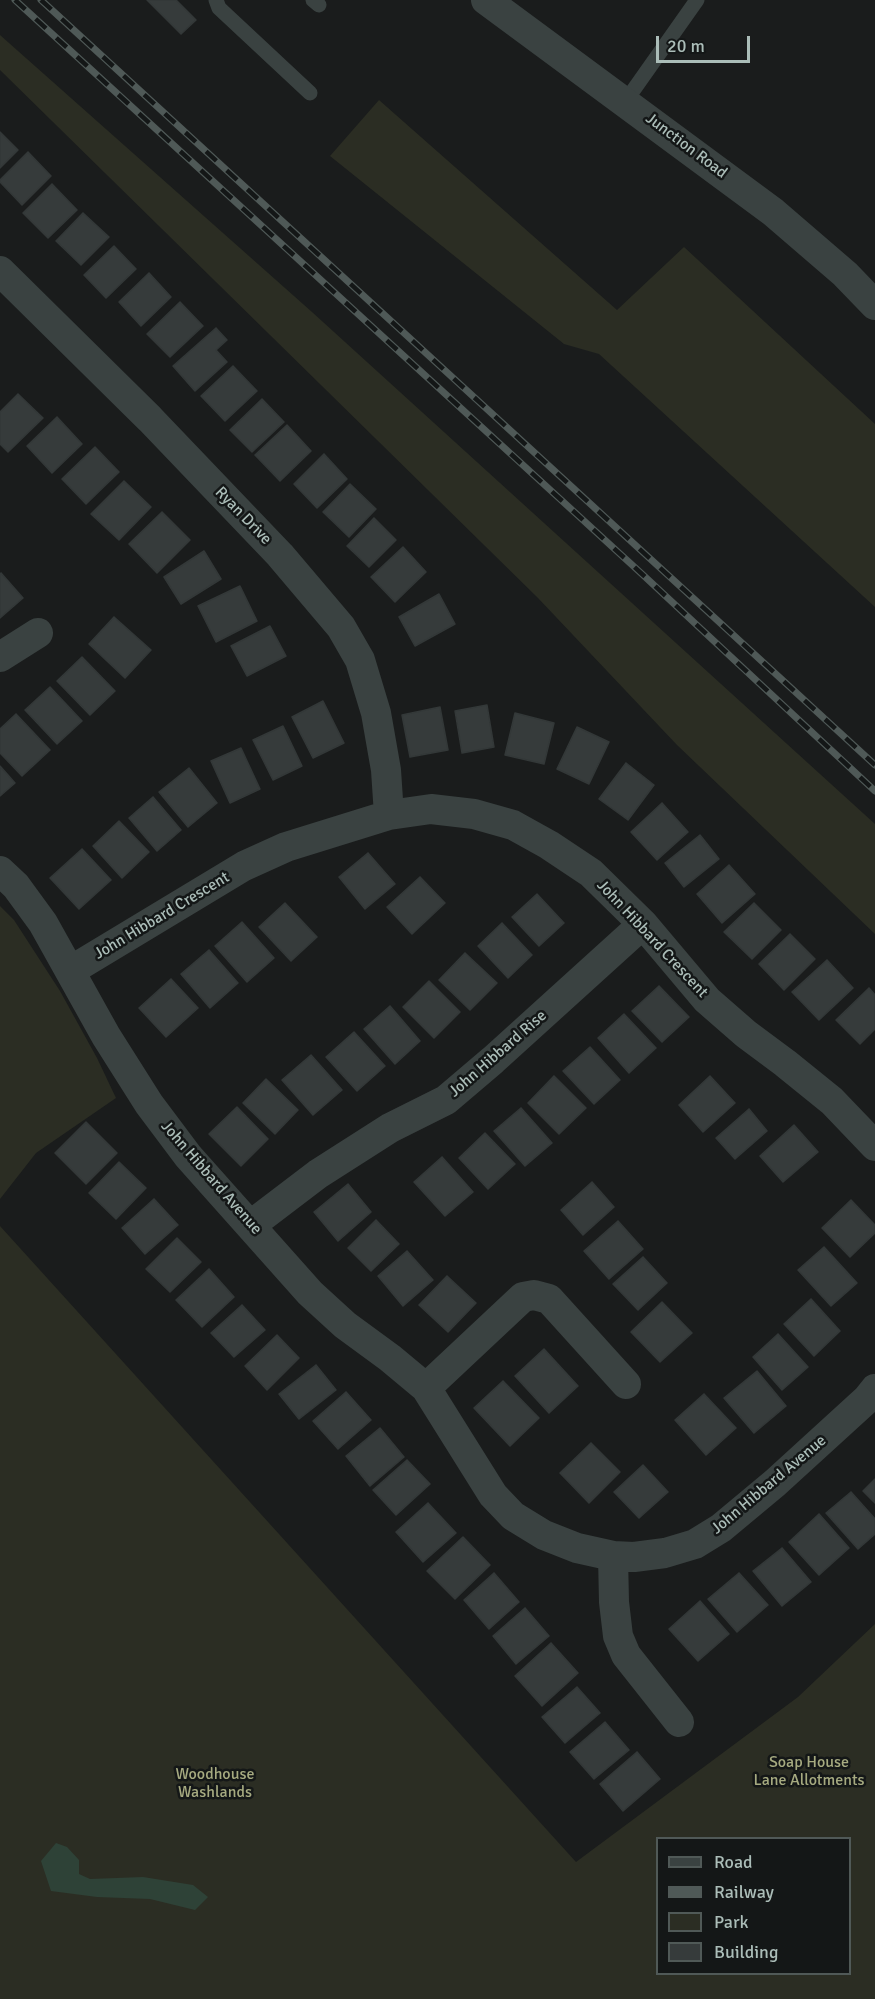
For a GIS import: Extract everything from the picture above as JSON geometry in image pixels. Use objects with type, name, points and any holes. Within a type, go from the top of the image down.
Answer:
[{"type":"street","name":"Junction Road","points":[[486,0],[773,212],[845,274],[875,305]]},
{"type":"street","name":"Ryan Drive","points":[[0,271],[150,419],[280,555],[341,627],[360,660],[376,713],[386,770],[389,815]]},
{"type":"street","points":[[0,657],[38,633]]},
{"type":"street","name":"John Hibbard Crescent","points":[[70,971],[244,866],[286,847],[389,815],[431,809],[474,814],[513,825],[549,845],[591,873],[643,924],[707,1000],[746,1034],[832,1101],[875,1146]]},
{"type":"street","name":"John Hibbard Avenue","points":[[0,872],[16,886],[42,923],[106,1036],[149,1104],[188,1156],[310,1293],[345,1325],[426,1388],[493,1495],[513,1516],[544,1535],[577,1548],[613,1556],[634,1557],[695,1544],[721,1528],[775,1484],[867,1400],[875,1389]]},
{"type":"street","name":"John Hibbard Rise","points":[[251,1226],[318,1174],[390,1128],[446,1100],[643,924]]},
{"type":"street","points":[[426,1388],[523,1298],[534,1295],[549,1299],[626,1384]]},
{"type":"street","points":[[613,1556],[614,1602],[618,1636],[626,1655],[679,1722]]},
{"type":"lane","points":[[216,0],[219,8],[310,93]]},
{"type":"lane","points":[[625,102],[697,0]]},
{"type":"green space","points":[[0,35],[312,312],[875,824],[875,934],[677,745],[538,598],[0,70]]},
{"type":"green space","points":[[379,100],[617,310],[684,247],[875,424],[875,607],[599,354],[564,344],[330,156]]},
{"type":"green space","points":[[0,906],[14,920],[60,991],[116,1098],[36,1153],[0,1199]]},
{"type":"green space","name":"Woodhouse Washlands","points":[[0,1226],[576,1862],[798,1697],[875,1624],[875,1999],[0,1999]]},
{"type":"shaded area","points":[[56,1843],[67,1847],[79,1860],[79,1874],[90,1879],[143,1877],[193,1885],[208,1897],[195,1910],[150,1899],[97,1897],[51,1891],[41,1861]]},
{"type":"building","points":[[147,0],[176,0],[196,20],[181,34]]},
{"type":"building","points":[[0,132],[18,150],[0,168]]},
{"type":"building","points":[[28,152],[51,176],[22,205],[0,180]]},
{"type":"building","points":[[52,184],[77,210],[48,238],[23,213]]},
{"type":"building","points":[[83,213],[109,237],[81,265],[56,241]]},
{"type":"building","points":[[114,246],[136,269],[106,298],[84,275]]},
{"type":"building","points":[[149,273],[171,297],[141,326],[119,302]]},
{"type":"building","points":[[180,302],[203,326],[170,357],[147,334]]},
{"type":"building","points":[[216,328],[227,340],[216,350],[227,362],[195,391],[173,366]]},
{"type":"building","points":[[233,366],[257,391],[225,421],[201,396]]},
{"type":"building","points":[[18,394],[43,418],[8,452],[0,444],[0,412]]},
{"type":"building","points":[[262,399],[284,422],[252,452],[230,430]]},
{"type":"building","points":[[57,417],[82,444],[52,473],[27,446]]},
{"type":"building","points":[[287,425],[311,451],[280,481],[255,455]]},
{"type":"building","points":[[95,447],[119,472],[86,504],[62,479]]},
{"type":"building","points":[[324,454],[347,479],[317,508],[294,484]]},
{"type":"building","points":[[124,481],[151,507],[119,540],[91,514]]},
{"type":"building","points":[[350,484],[376,509],[349,537],[323,512]]},
{"type":"building","points":[[162,512],[190,540],[157,573],[129,544]]},
{"type":"building","points":[[374,518],[396,540],[369,567],[347,546]]},
{"type":"building","points":[[403,547],[426,572],[395,602],[371,577]]},
{"type":"building","points":[[204,551],[221,579],[181,604],[164,577]]},
{"type":"building","points":[[0,574],[23,598],[0,618]]},
{"type":"building","points":[[240,586],[257,621],[216,642],[198,606]]},
{"type":"building","points":[[439,594],[455,624],[415,646],[399,617]]},
{"type":"building","points":[[114,617],[151,650],[125,678],[89,644]]},
{"type":"building","points":[[270,626],[286,656],[247,676],[231,646]]},
{"type":"building","points":[[82,657],[115,691],[90,715],[57,681]]},
{"type":"building","points":[[50,687],[82,721],[57,744],[25,710]]},
{"type":"building","points":[[323,701],[344,743],[313,758],[292,717]]},
{"type":"building","points":[[487,705],[494,747],[462,753],[455,711]]},
{"type":"building","points":[[440,707],[448,750],[410,757],[402,715]]},
{"type":"building","points":[[515,713],[554,723],[544,764],[505,755]]},
{"type":"building","points":[[16,714],[50,750],[22,776],[0,753],[0,729]]},
{"type":"building","points":[[283,726],[302,766],[273,780],[253,740]]},
{"type":"building","points":[[577,727],[609,742],[589,784],[557,769]]},
{"type":"building","points":[[241,748],[260,789],[230,803],[211,761]]},
{"type":"building","points":[[626,763],[654,785],[628,820],[599,799]]},
{"type":"building","points":[[0,766],[15,783],[0,796]]},
{"type":"building","points":[[189,768],[217,803],[188,827],[159,792]]},
{"type":"building","points":[[153,797],[181,830],[157,851],[129,818]]},
{"type":"building","points":[[662,803],[688,832],[657,860],[631,832]]},
{"type":"building","points":[[119,821],[149,852],[122,878],[93,846]]},
{"type":"building","points":[[700,835],[719,859],[684,887],[665,863]]},
{"type":"building","points":[[82,849],[111,880],[79,909],[50,878]]},
{"type":"building","points":[[368,853],[395,884],[365,909],[339,877]]},
{"type":"building","points":[[729,865],[755,894],[722,923],[697,894]]},
{"type":"building","points":[[420,877],[445,903],[412,934],[387,907]]},
{"type":"building","points":[[537,894],[564,923],[539,946],[512,917]]},
{"type":"building","points":[[285,903],[317,937],[291,961],[259,927]]},
{"type":"building","points":[[754,903],[781,930],[752,959],[724,932]]},
{"type":"building","points":[[242,922],[274,958],[247,982],[215,946]]},
{"type":"building","points":[[502,923],[532,955],[508,978],[478,946]]},
{"type":"building","points":[[790,934],[815,959],[784,990],[759,964]]},
{"type":"building","points":[[209,950],[238,983],[210,1008],[181,974]]},
{"type":"building","points":[[465,953],[497,983],[470,1010],[439,980]]},
{"type":"building","points":[[827,960],[853,988],[819,1020],[792,992]]},
{"type":"building","points":[[171,979],[198,1008],[166,1037],[139,1008]]},
{"type":"building","points":[[429,981],[460,1012],[434,1038],[403,1007]]},
{"type":"building","points":[[659,986],[689,1017],[662,1042],[632,1011]]},
{"type":"building","points":[[869,988],[875,995],[875,1029],[860,1044],[836,1020]]},
{"type":"building","points":[[390,1006],[420,1041],[395,1064],[364,1029]]},
{"type":"building","points":[[624,1014],[656,1048],[629,1073],[598,1038]]},
{"type":"building","points":[[354,1032],[385,1066],[357,1091],[326,1057]]},
{"type":"building","points":[[590,1047],[620,1080],[594,1104],[563,1071]]},
{"type":"building","points":[[311,1055],[342,1090],[313,1115],[282,1080]]},
{"type":"building","points":[[554,1076],[586,1108],[559,1134],[528,1103]]},
{"type":"building","points":[[710,1076],[735,1103],[703,1132],[679,1105]]},
{"type":"building","points":[[266,1079],[298,1110],[275,1134],[243,1103]]},
{"type":"building","points":[[237,1107],[268,1139],[241,1166],[209,1134]]},
{"type":"building","points":[[521,1108],[552,1143],[525,1166],[494,1131]]},
{"type":"building","points":[[749,1109],[767,1131],[735,1159],[716,1138]]},
{"type":"building","points":[[86,1122],[117,1153],[86,1184],[55,1153]]},
{"type":"building","points":[[794,1125],[818,1152],[783,1182],[760,1156]]},
{"type":"building","points":[[485,1133],[515,1164],[488,1189],[459,1158]]},
{"type":"building","points":[[442,1157],[473,1192],[445,1216],[414,1182]]},
{"type":"building","points":[[119,1162],[146,1188],[116,1219],[89,1193]]},
{"type":"building","points":[[592,1182],[614,1207],[583,1235],[561,1210]]},
{"type":"building","points":[[348,1184],[371,1212],[338,1241],[314,1212]]},
{"type":"building","points":[[154,1199],[178,1225],[145,1254],[122,1228]]},
{"type":"building","points":[[851,1200],[875,1225],[875,1233],[850,1257],[822,1228]]},
{"type":"building","points":[[376,1220],[399,1244],[371,1271],[348,1248]]},
{"type":"building","points":[[618,1221],[643,1249],[609,1279],[584,1251]]},
{"type":"building","points":[[177,1238],[201,1262],[170,1292],[146,1269]]},
{"type":"building","points":[[824,1247],[857,1283],[831,1306],[798,1270]]},
{"type":"building","points":[[407,1251],[433,1280],[403,1306],[378,1276]]},
{"type":"building","points":[[643,1257],[667,1283],[638,1310],[613,1284]]},
{"type":"building","points":[[209,1269],[234,1297],[202,1327],[176,1300]]},
{"type":"building","points":[[447,1276],[476,1303],[448,1332],[419,1305]]},
{"type":"building","points":[[811,1299],[840,1331],[814,1356],[784,1324]]},
{"type":"building","points":[[662,1302],[692,1333],[660,1362],[631,1332]]},
{"type":"building","points":[[242,1305],[265,1330],[234,1357],[211,1333]]},
{"type":"building","points":[[778,1334],[808,1367],[782,1390],[753,1357]]},
{"type":"building","points":[[277,1335],[299,1358],[267,1390],[245,1366]]},
{"type":"building","points":[[544,1349],[578,1386],[549,1413],[515,1376]]},
{"type":"building","points":[[316,1365],[336,1390],[299,1419],[279,1394]]},
{"type":"building","points":[[757,1371],[786,1406],[754,1433],[724,1398]]},
{"type":"building","points":[[503,1381],[539,1418],[510,1446],[474,1408]]},
{"type":"building","points":[[346,1392],[371,1420],[338,1449],[313,1421]]},
{"type":"building","points":[[704,1394],[736,1428],[706,1455],[675,1420]]},
{"type":"building","points":[[380,1428],[404,1457],[370,1486],[346,1456]]},
{"type":"building","points":[[591,1443],[620,1472],[589,1503],[560,1473]]},
{"type":"building","points":[[407,1460],[430,1484],[396,1515],[373,1490]]},
{"type":"building","points":[[643,1465],[668,1492],[639,1518],[614,1492]]},
{"type":"building","points":[[875,1479],[875,1503],[863,1491]]},
{"type":"building","points":[[851,1492],[875,1519],[875,1534],[858,1549],[826,1513]]},
{"type":"building","points":[[428,1503],[456,1533],[423,1562],[396,1532]]},
{"type":"building","points":[[819,1514],[849,1548],[819,1575],[789,1542]]},
{"type":"building","points":[[463,1537],[490,1565],[455,1599],[427,1571]]},
{"type":"building","points":[[782,1548],[811,1582],[782,1606],[753,1571]]},
{"type":"building","points":[[494,1573],[519,1602],[489,1629],[464,1600]]},
{"type":"building","points":[[739,1573],[768,1605],[737,1632],[708,1599]]},
{"type":"building","points":[[700,1601],[729,1634],[698,1661],[669,1629]]},
{"type":"building","points":[[525,1608],[549,1636],[516,1664],[493,1636]]},
{"type":"building","points":[[551,1643],[578,1673],[542,1706],[515,1676]]},
{"type":"building","points":[[577,1687],[600,1713],[565,1743],[542,1717]]},
{"type":"building","points":[[605,1722],[629,1750],[594,1779],[570,1752]]},
{"type":"building","points":[[637,1752],[660,1779],[623,1811],[600,1784]]},
{"type":"railway","points":[[15,0],[642,574],[875,791]]},
{"type":"railway","points":[[41,0],[875,765]]},
{"type":"park label","name":"Soap House Lane Allotments","points":[[809,1772]]}]
